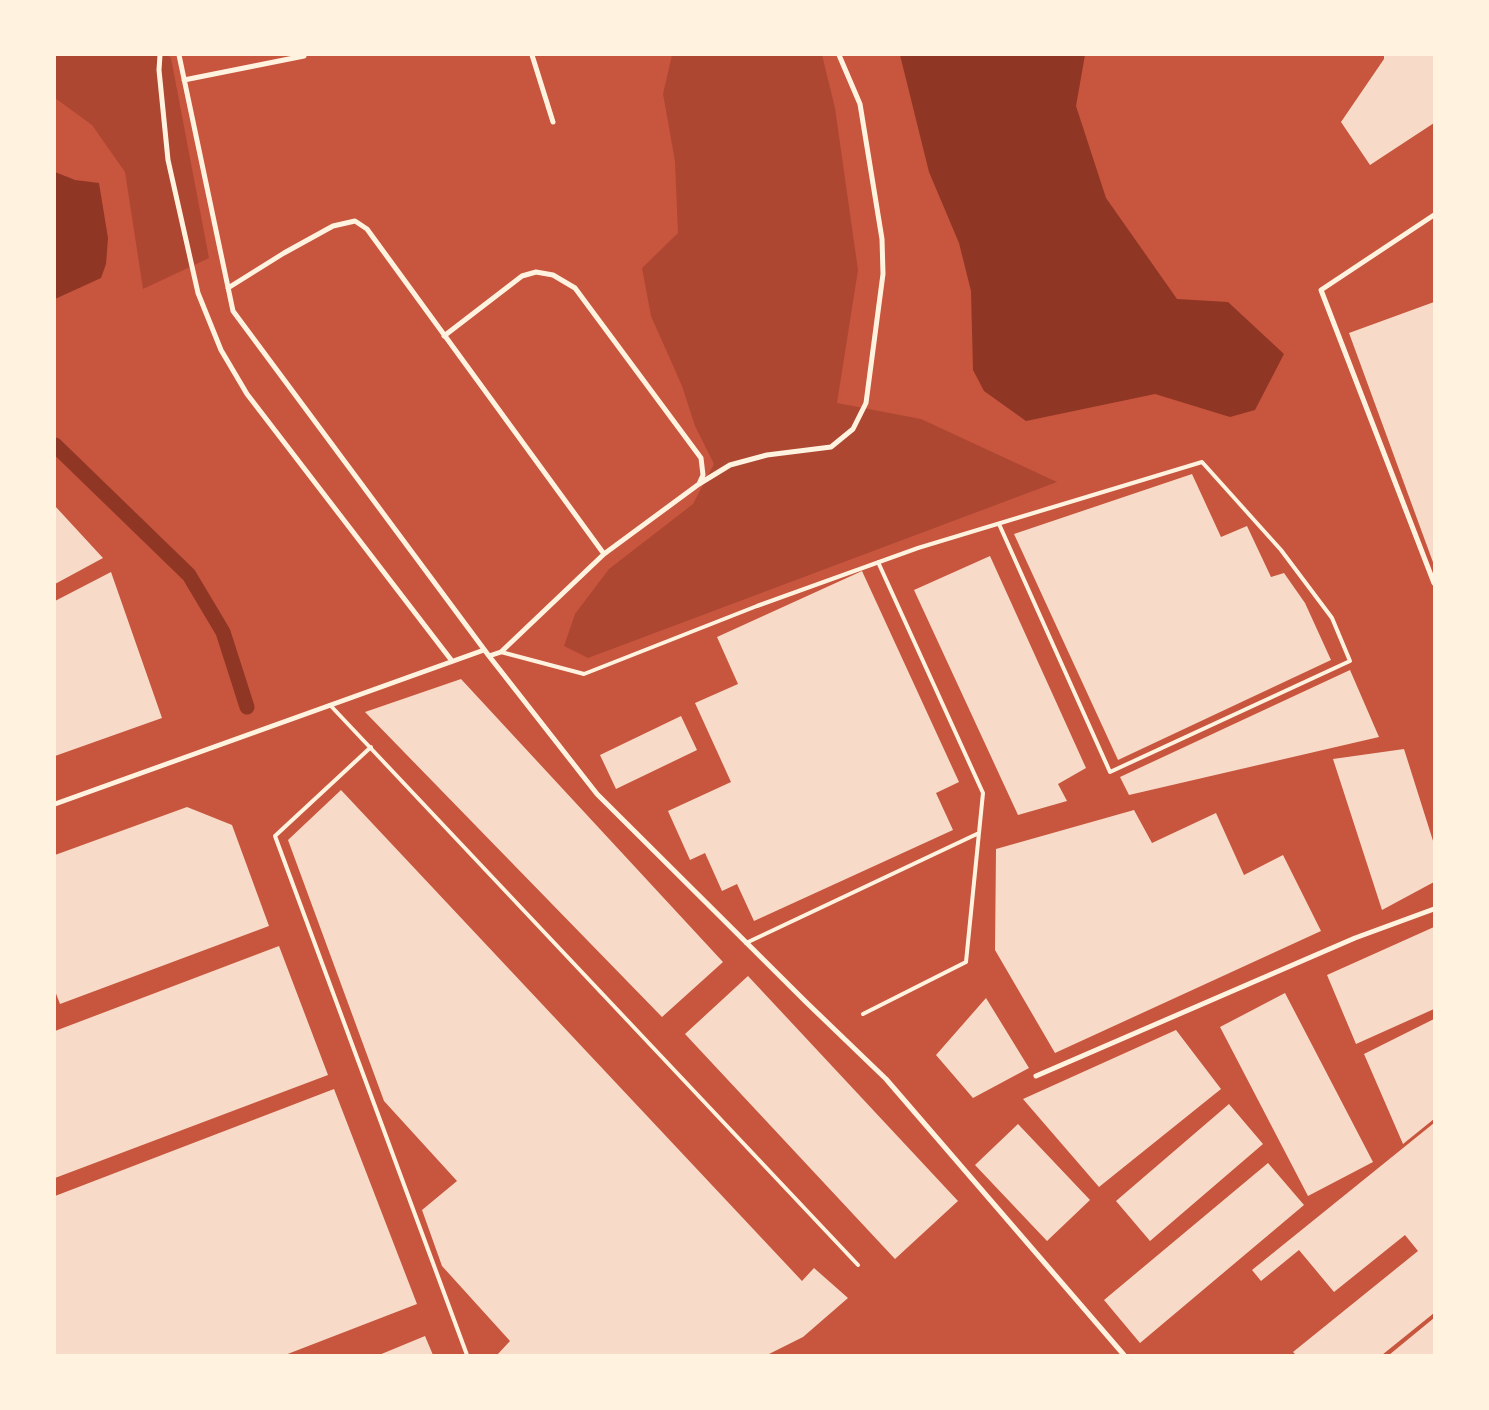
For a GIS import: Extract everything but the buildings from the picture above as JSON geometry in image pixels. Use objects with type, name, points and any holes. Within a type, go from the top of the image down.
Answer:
[{"type":"street","points":[[160,55],[159,70],[168,160],[198,293],[221,350],[247,394],[452,661]]},
{"type":"street","points":[[179,55],[233,311],[484,650],[597,794],[886,1079],[1124,1355]]},
{"type":"street","points":[[184,80],[304,55]]},
{"type":"street","points":[[532,55],[553,122]]},
{"type":"street","points":[[489,656],[501,652],[604,554],[699,484],[730,464],[767,455],[831,447],[853,429],[866,403],[883,274],[882,239],[860,104],[840,55]]},
{"type":"street","points":[[1434,215],[1321,290],[1434,583]]},
{"type":"street","points":[[228,288],[284,253],[333,226],[354,221],[367,229],[604,554]]},
{"type":"street","points":[[444,336],[522,276],[536,272],[554,276],[575,288],[701,458],[703,475],[699,484]]},
{"type":"street","points":[[55,804],[484,650]]},
{"type":"street","points":[[1036,1076],[1355,938],[1434,909]]},
{"type":"lane","points":[[501,652],[584,674],[757,606],[918,548],[1202,462],[1281,550],[1332,618],[1350,661],[1110,772],[999,524]]},
{"type":"lane","points":[[862,1014],[966,962],[983,793],[878,562]]},
{"type":"lane","points":[[330,705],[858,1265]]},
{"type":"lane","points":[[371,747],[276,836],[467,1355]]},
{"type":"lane","points":[[746,942],[979,833]]},
{"type":"shaded area","points":[[55,55],[167,55],[171,58],[209,258],[143,289],[125,172],[92,125],[55,98]]},
{"type":"shaded area","points":[[672,55],[822,55],[835,108],[858,270],[837,403],[921,419],[1057,482],[588,658],[564,646],[575,614],[609,569],[693,504],[714,464],[695,426],[682,386],[651,316],[642,268],[678,233],[675,161],[663,94]]},
{"type":"shaded area","points":[[900,55],[1085,55],[1076,106],[1106,198],[1177,299],[1228,302],[1284,354],[1255,410],[1230,417],[1155,394],[1026,421],[984,391],[973,370],[971,291],[959,243],[929,172]]},
{"type":"shaded area","points":[[55,172],[75,180],[99,183],[108,238],[106,264],[101,278],[55,299]]},
{"type":"waterway","points":[[55,445],[189,575],[223,632],[247,707]]}]
